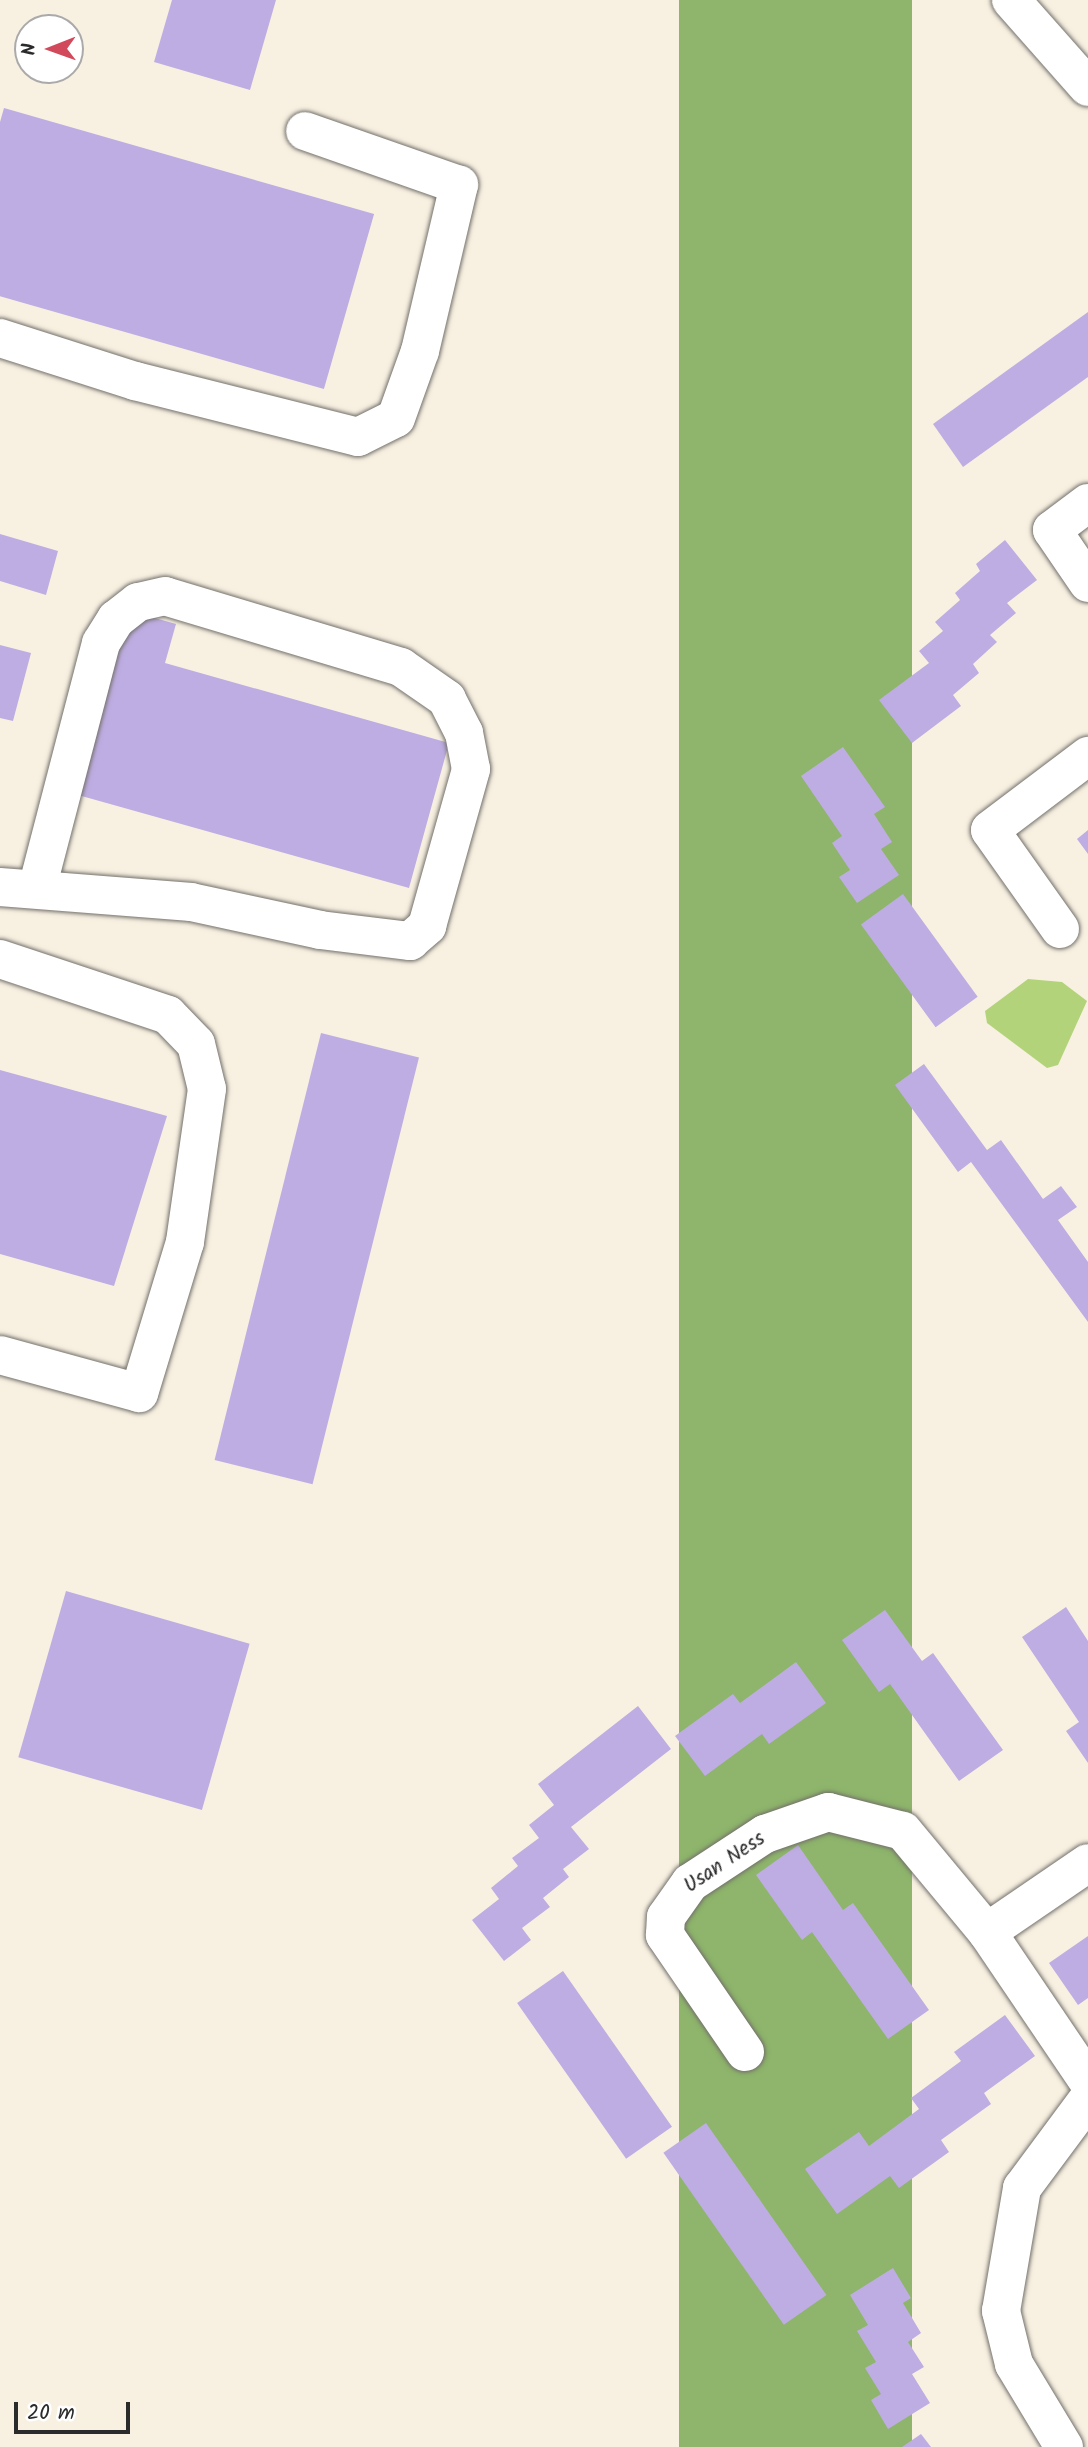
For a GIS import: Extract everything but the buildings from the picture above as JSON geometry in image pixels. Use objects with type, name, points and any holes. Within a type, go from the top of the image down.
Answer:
[{"type":"street","points":[[1011,0],[1088,87]]},
{"type":"street","points":[[0,338],[135,381],[358,437],[396,418],[420,351],[459,185],[305,131]]},
{"type":"street","points":[[1088,503],[1052,530],[1088,583]]},
{"type":"street","points":[[0,887],[38,885],[191,902],[320,930],[410,941],[427,926],[471,769],[464,733],[447,699],[401,667],[165,596],[138,602],[116,619],[101,643],[38,885]]},
{"type":"street","points":[[1060,929],[990,830],[1088,756]]},
{"type":"street","points":[[0,958],[167,1016],[196,1044],[207,1089],[202,1160],[185,1242],[139,1393],[0,1355]]},
{"type":"street","name":"Usan Ness","points":[[745,2052],[666,1935],[666,1917],[690,1883],[765,1835],[828,1812],[903,1831],[987,1933],[1088,2081]]},
{"type":"street","points":[[987,1933],[1088,1863]]},
{"type":"street","points":[[1065,2447],[1014,2364],[1001,2311],[1022,2188],[1088,2099]]},
{"type":"green space","points":[[679,0],[912,0],[912,2447],[679,2447]]},
{"type":"green space","points":[[1028,979],[1062,982],[1087,1001],[1058,1065],[1047,1068],[987,1023],[985,1011]]}]
